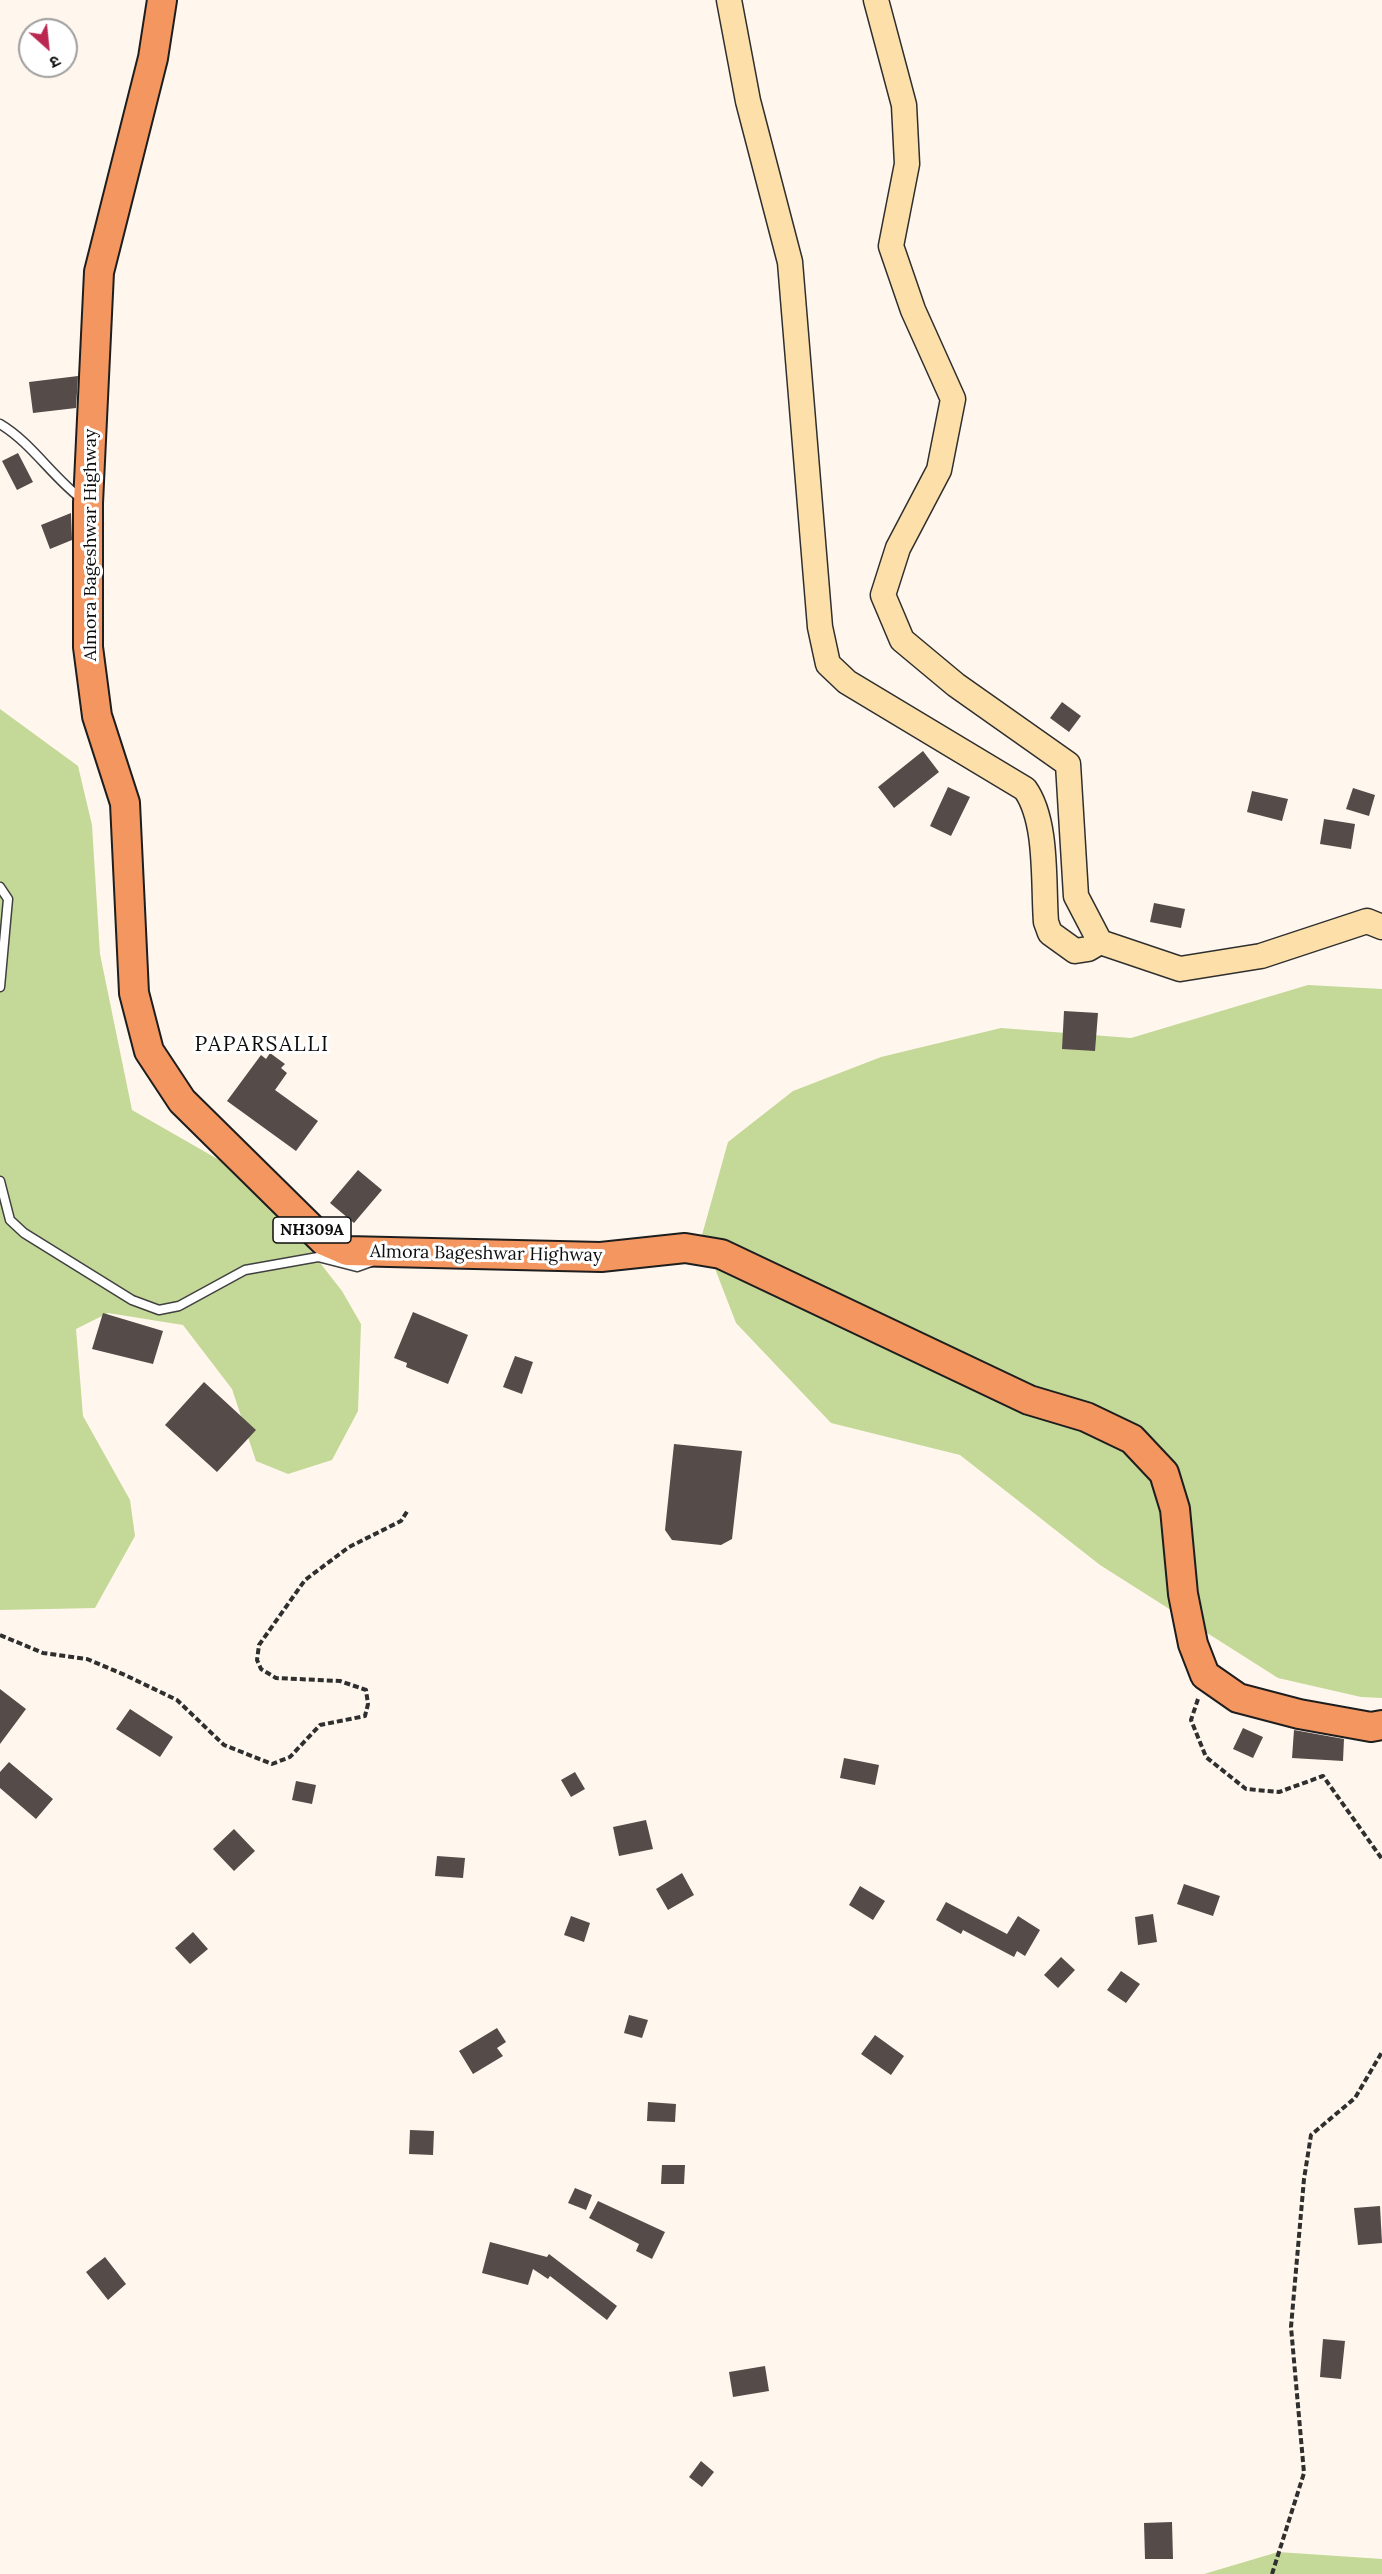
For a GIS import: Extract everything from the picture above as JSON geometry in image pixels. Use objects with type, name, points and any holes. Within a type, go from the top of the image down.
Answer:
[{"type":"highway","name":"Almora Bageshwar Highway","points":[[162,0],[153,58],[99,272],[88,503],[87,647],[97,716],[125,803],[134,993],[149,1051],[182,1101],[324,1241],[347,1251],[601,1257],[685,1248],[721,1254],[1029,1400],[1086,1417],[1131,1439],[1164,1473],[1167,1482],[1175,1509],[1185,1604],[1193,1644],[1205,1675]]},
{"type":"highway","points":[[1205,1675],[1238,1698],[1299,1714],[1371,1727],[1382,1725]]},
{"type":"main road","points":[[729,0],[748,101],[790,262],[812,544],[820,627],[828,664],[847,682],[1025,789],[1034,801],[1039,820],[1046,922],[1050,933],[1075,951],[1088,949],[1100,942]]},
{"type":"main road","points":[[876,0],[904,116],[907,164],[891,246],[913,310],[953,399],[939,470],[898,548],[883,595],[902,640],[956,685],[1068,764],[1076,896],[1100,942],[1180,969],[1261,956],[1367,921],[1382,927]]},
{"type":"lane","points":[[0,424],[14,433],[63,485],[88,503]]},
{"type":"lane","points":[[0,886],[8,899],[0,987]]},
{"type":"lane","points":[[0,1181],[10,1220],[24,1233],[132,1300],[159,1310],[179,1306],[245,1270],[318,1257],[357,1268],[400,1252]]},
{"type":"path","points":[[0,1635],[43,1653],[87,1659],[125,1675],[177,1700],[224,1745],[272,1764],[290,1756],[320,1725],[364,1716],[368,1704],[366,1690],[340,1680],[276,1678],[261,1670],[257,1660],[259,1645],[305,1580],[349,1547],[401,1521],[408,1510]]},
{"type":"path","points":[[1205,1675],[1191,1720],[1206,1757],[1246,1789],[1279,1792],[1323,1776],[1382,1859]]},
{"type":"path","points":[[1272,2574],[1304,2473],[1291,2327],[1304,2179],[1311,2135],[1355,2098],[1382,2052]]},
{"type":"green space","points":[[0,709],[78,766],[92,825],[100,954],[132,1110],[256,1181],[342,1291],[361,1324],[358,1411],[332,1460],[288,1474],[256,1461],[232,1389],[183,1325],[108,1313],[76,1329],[83,1416],[130,1500],[135,1536],[95,1608],[0,1610]]},
{"type":"green space","points":[[1308,985],[1382,989],[1382,1698],[1361,1697],[1278,1678],[1100,1565],[960,1455],[831,1423],[736,1323],[702,1235],[728,1142],[793,1091],[881,1057],[1001,1028],[1131,1038]]},
{"type":"green space","points":[[1278,2552],[1382,2559],[1382,2574],[1204,2574]]},
{"type":"building","points":[[78,376],[76,408],[33,413],[29,382]]},
{"type":"building","points":[[18,453],[33,482],[17,490],[2,461]]},
{"type":"building","points":[[71,513],[72,540],[50,549],[41,525]]},
{"type":"building","points":[[1062,702],[1081,716],[1069,732],[1050,718]]},
{"type":"building","points":[[923,751],[939,772],[894,808],[878,787]]},
{"type":"building","points":[[948,787],[970,797],[951,836],[930,826]]},
{"type":"building","points":[[1353,788],[1375,795],[1369,816],[1346,809]]},
{"type":"building","points":[[1252,791],[1288,799],[1282,821],[1247,812]]},
{"type":"building","points":[[1324,819],[1355,824],[1351,849],[1320,844]]},
{"type":"building","points":[[1154,903],[1185,909],[1181,928],[1150,922]]},
{"type":"building","points":[[1064,1011],[1098,1013],[1095,1051],[1062,1049]]},
{"type":"building","points":[[270,1053],[285,1064],[281,1068],[287,1073],[275,1090],[318,1121],[296,1151],[227,1101],[261,1055],[266,1059]]},
{"type":"building","points":[[358,1170],[382,1190],[354,1223],[330,1203]]},
{"type":"building","points":[[413,1312],[468,1335],[448,1384],[406,1367],[407,1363],[394,1358]]},
{"type":"building","points":[[103,1313],[163,1331],[153,1364],[92,1349]]},
{"type":"building","points":[[515,1356],[533,1362],[522,1394],[503,1387]]},
{"type":"building","points":[[204,1382],[256,1430],[217,1472],[165,1425]]},
{"type":"building","points":[[674,1444],[742,1451],[732,1539],[721,1545],[672,1540],[665,1530]]},
{"type":"building","points":[[0,1689],[26,1709],[0,1744]]},
{"type":"building","points":[[130,1709],[173,1737],[160,1757],[116,1729]]},
{"type":"building","points":[[1243,1728],[1263,1737],[1253,1758],[1233,1749]]},
{"type":"building","points":[[1294,1730],[1344,1739],[1343,1761],[1292,1758]]},
{"type":"building","points":[[844,1758],[879,1765],[875,1785],[840,1778]]},
{"type":"building","points":[[9,1762],[53,1799],[36,1819],[0,1788],[0,1772]]},
{"type":"building","points":[[575,1772],[585,1789],[571,1797],[561,1780]]},
{"type":"building","points":[[296,1781],[316,1785],[312,1804],[292,1800]]},
{"type":"building","points":[[646,1820],[653,1849],[619,1856],[613,1827]]},
{"type":"building","points":[[234,1829],[255,1851],[234,1871],[213,1849]]},
{"type":"building","points":[[437,1856],[465,1858],[463,1878],[435,1876]]},
{"type":"building","points":[[682,1873],[694,1895],[668,1910],[656,1889]]},
{"type":"building","points":[[1184,1884],[1220,1896],[1213,1916],[1177,1904]]},
{"type":"building","points":[[860,1886],[885,1901],[873,1920],[849,1905]]},
{"type":"building","points":[[946,1902],[1007,1934],[1018,1916],[1040,1930],[1025,1956],[1017,1951],[1014,1957],[963,1930],[961,1934],[936,1920]]},
{"type":"building","points":[[1153,1914],[1157,1942],[1138,1945],[1135,1917]]},
{"type":"building","points":[[571,1916],[590,1923],[584,1942],[564,1935]]},
{"type":"building","points":[[193,1932],[208,1949],[190,1964],[175,1948]]},
{"type":"building","points":[[1061,1957],[1075,1970],[1058,1988],[1044,1975]]},
{"type":"building","points":[[1121,1971],[1140,1984],[1126,2003],[1107,1990]]},
{"type":"building","points":[[629,2015],[648,2020],[642,2038],[624,2033]]},
{"type":"building","points":[[497,2028],[506,2042],[497,2048],[503,2056],[473,2074],[459,2051]]},
{"type":"building","points":[[875,2035],[904,2056],[891,2075],[861,2054]]},
{"type":"building","points":[[648,2102],[676,2104],[675,2122],[647,2121]]},
{"type":"building","points":[[410,2130],[434,2131],[433,2155],[409,2154]]},
{"type":"building","points":[[662,2165],[685,2165],[684,2184],[661,2184]]},
{"type":"building","points":[[575,2188],[592,2195],[586,2210],[568,2203]]},
{"type":"building","points":[[598,2201],[665,2232],[652,2259],[636,2251],[639,2244],[589,2218]]},
{"type":"building","points":[[1380,2206],[1382,2243],[1358,2245],[1354,2208]]},
{"type":"building","points":[[490,2242],[547,2257],[549,2254],[617,2306],[607,2320],[550,2276],[548,2279],[533,2269],[528,2285],[482,2273]]},
{"type":"building","points":[[105,2257],[126,2284],[108,2300],[86,2272]]},
{"type":"building","points":[[1323,2339],[1345,2341],[1341,2379],[1320,2377]]},
{"type":"building","points":[[765,2366],[769,2391],[733,2397],[729,2372]]},
{"type":"building","points":[[701,2461],[714,2472],[702,2487],[689,2477]]},
{"type":"building","points":[[1172,2522],[1173,2559],[1145,2559],[1144,2523]]},
{"type":"district","name":"PAPARSALLI","points":[[262,1045]]}]
